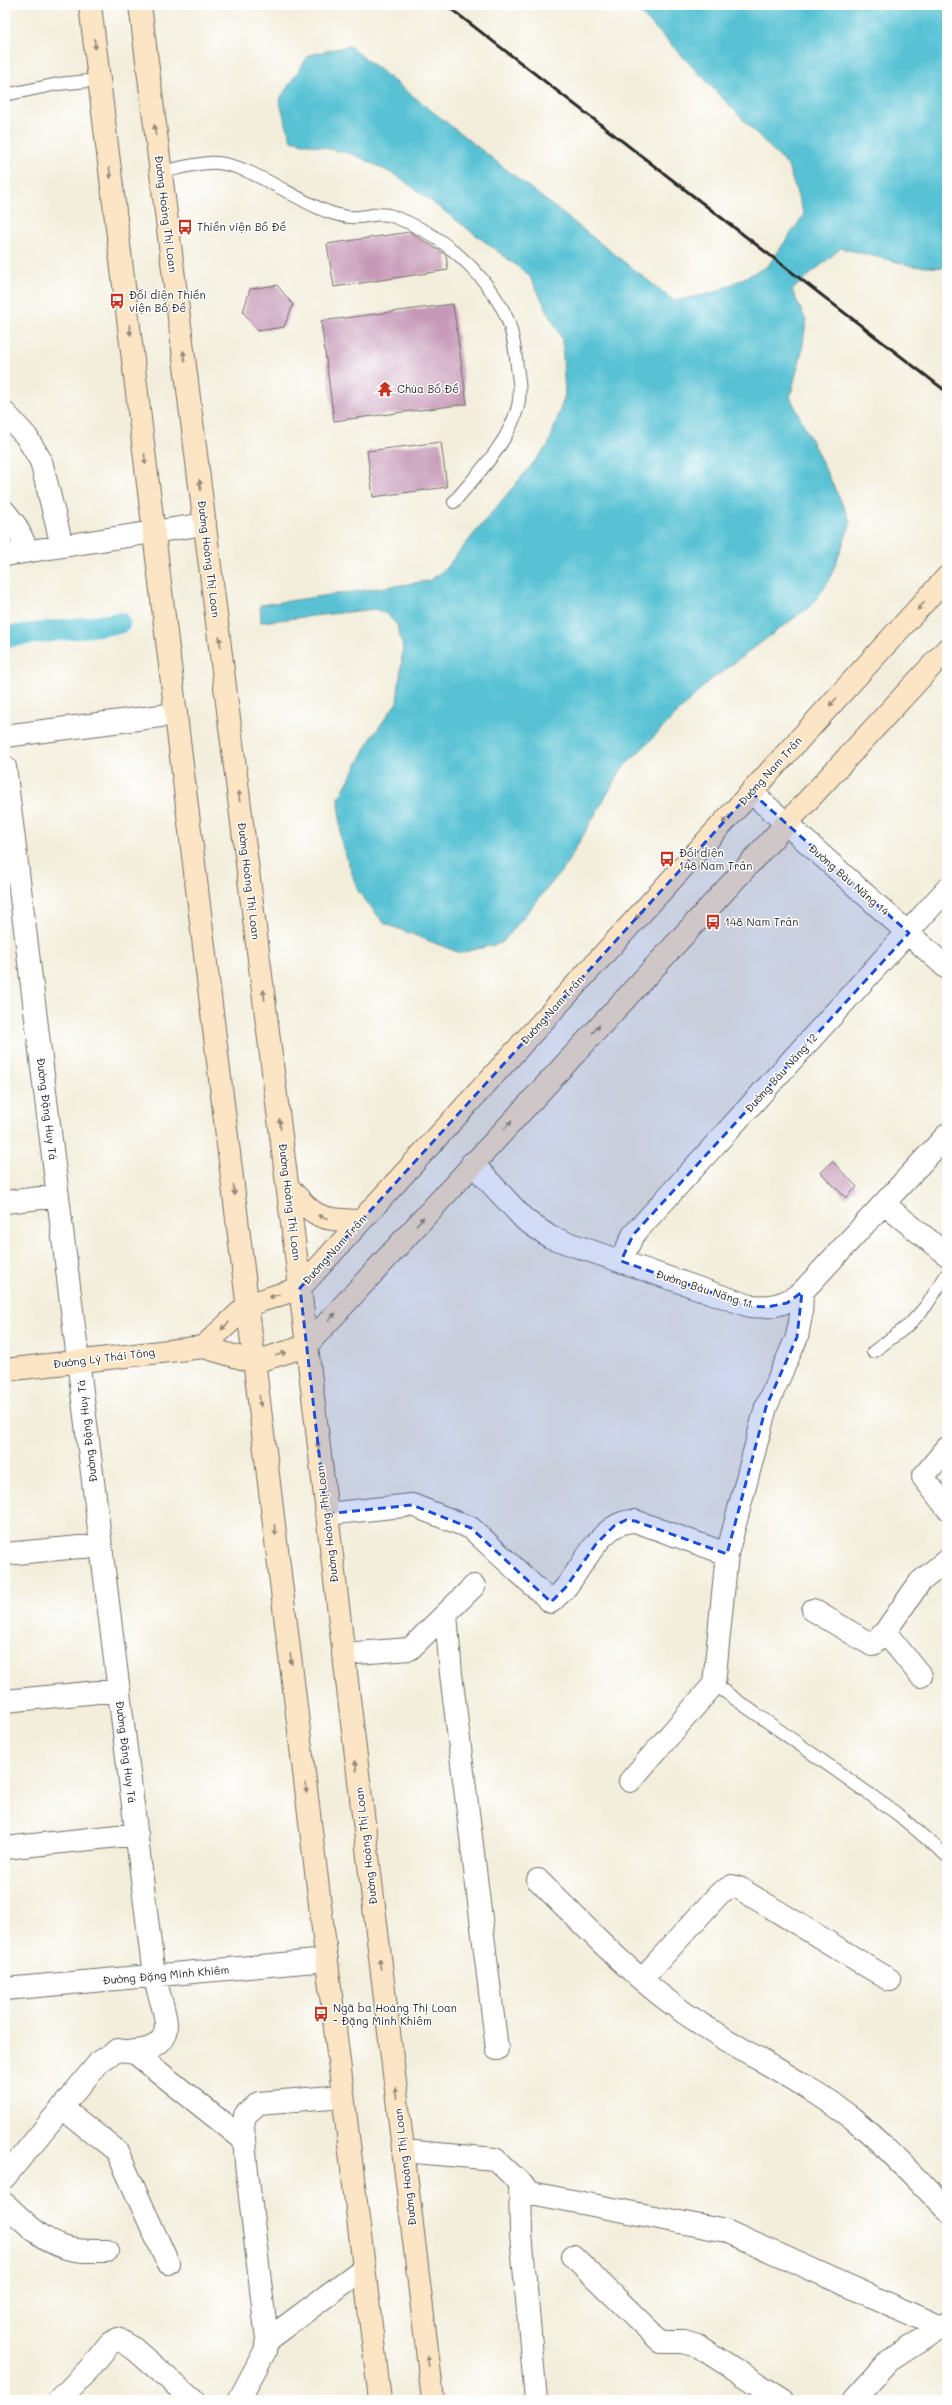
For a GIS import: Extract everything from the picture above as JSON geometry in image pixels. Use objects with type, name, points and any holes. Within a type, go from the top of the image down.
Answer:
[{"type":"main road","points":[[90,5],[380,2400]]},
{"type":"main road","name":"Đường Hoàng Thị Loan","points":[[140,5],[288,1187],[433,2400]]},
{"type":"main road","name":"Đường Nam Trân","points":[[203,1347],[248,1305],[300,1288],[947,577]]},
{"type":"main road","points":[[203,1347],[255,1362],[306,1346],[472,1163],[947,649]]},
{"type":"main road","points":[[288,1187],[307,1208],[319,1217],[361,1221]]},
{"type":"main road","name":"Đường Lý Thái Tông","points":[[5,1370],[203,1347]]},
{"type":"street","points":[[5,413],[26,436],[41,461],[62,546]]},
{"type":"street","points":[[5,512],[16,526],[28,551]]},
{"type":"street","points":[[5,555],[205,524]]},
{"type":"street","points":[[5,736],[176,714]]},
{"type":"street","name":"Đường Đặng Huy Tá","points":[[5,767],[12,883],[58,1196],[154,1976],[166,2025],[163,2034],[152,2048],[135,2053]]},
{"type":"street","name":"Đường Bàu Năng 14","points":[[751,792],[947,968]]},
{"type":"street","name":"Đường Bàu Năng 12","points":[[621,1261],[633,1235],[909,933],[947,889]]},
{"type":"street","name":"Đường Bàu Năng 11","points":[[472,1163],[525,1220],[550,1237],[750,1306],[767,1307],[787,1303],[802,1292],[947,1135]]},
{"type":"street","points":[[5,1202],[58,1196]]},
{"type":"street","points":[[884,1204],[947,1255]]},
{"type":"street","points":[[630,1781],[714,1684],[727,1554],[766,1407],[797,1337],[801,1315],[802,1292]]},
{"type":"street","points":[[947,1448],[923,1477],[947,1508]]},
{"type":"street","points":[[326,1514],[412,1505],[471,1528],[551,1602],[566,1587],[596,1544],[614,1526],[626,1520],[635,1521],[727,1554]]},
{"type":"street","points":[[5,1554],[101,1545]]},
{"type":"street","points":[[814,1610],[872,1645],[885,1632],[920,1582],[947,1560]]},
{"type":"street","points":[[343,1654],[410,1649],[474,1586]]},
{"type":"street","points":[[446,1614],[451,1674],[496,2048]]},
{"type":"street","points":[[885,1632],[921,1676]]},
{"type":"street","points":[[5,1701],[119,1690]]},
{"type":"street","points":[[5,1848],[137,1834]]},
{"type":"street","points":[[538,1880],[642,1979],[701,2025],[827,2101],[852,2118],[878,2141],[947,2210]]},
{"type":"street","points":[[642,1979],[720,1893],[732,1886],[739,1888],[890,1980]]},
{"type":"street","name":"Đường Đặng Minh Khiêm","points":[[5,1989],[327,1960]]},
{"type":"street","points":[[5,2177],[85,2078],[110,2053],[118,2050],[135,2053],[244,2140]]},
{"type":"street","points":[[239,2400],[264,2351],[267,2340],[244,2140],[243,2127],[245,2115],[259,2103],[343,2096]]},
{"type":"street","points":[[62,2108],[117,2151],[168,2263]]},
{"type":"street","points":[[403,2151],[495,2159],[531,2193],[726,2231],[944,2325]]},
{"type":"street","points":[[520,2183],[522,2234],[540,2396]]},
{"type":"street","points":[[5,2204],[33,2229],[62,2247],[82,2251],[106,2251]]},
{"type":"street","points":[[572,2256],[661,2342],[683,2342],[698,2346],[783,2400]]},
{"type":"street","points":[[267,2340],[364,2268]]},
{"type":"street","points":[[866,2396],[889,2361],[944,2325]]},
{"type":"street","points":[[59,2400],[89,2369],[110,2343],[118,2339],[133,2348],[193,2400]]},
{"type":"lane","points":[[5,95],[58,84],[99,80]]},
{"type":"lane","points":[[161,172],[209,163],[225,164],[263,179],[328,212],[358,217],[381,213],[391,216],[445,243],[475,270],[502,308],[506,318],[515,347],[519,400],[514,418],[504,438],[454,502]]},
{"type":"lane","points":[[873,1352],[909,1325],[926,1306],[947,1274]]},
{"type":"lane","points":[[714,1684],[896,1813],[947,1856]]},
{"type":"highlighted area","points":[[751,792],[909,933],[633,1235],[621,1261],[750,1306],[767,1307],[787,1303],[802,1292],[797,1337],[766,1407],[727,1554],[635,1521],[626,1520],[614,1526],[596,1544],[566,1587],[551,1602],[471,1528],[412,1505],[326,1514],[300,1288]]},
{"type":"water","points":[[633,5],[947,5],[947,268],[913,266],[841,248],[792,290],[806,321],[802,351],[790,397],[851,522],[830,579],[813,604],[708,682],[621,770],[564,868],[502,943],[460,953],[384,923],[358,891],[341,841],[339,798],[372,737],[397,702],[403,648],[397,625],[387,614],[374,609],[261,622],[260,605],[429,581],[444,570],[549,444],[565,395],[562,339],[529,275],[399,177],[356,155],[291,140],[279,100],[309,55],[349,46],[674,301],[714,293],[768,266],[804,215],[788,166]]},
{"type":"building","points":[[410,232],[446,255],[448,270],[334,287],[327,244]]},
{"type":"building","points":[[277,285],[293,305],[284,327],[258,331],[243,312],[250,289]]},
{"type":"building","points":[[453,304],[467,404],[334,421],[321,321]]},
{"type":"building","points":[[441,442],[447,487],[373,497],[367,451]]},
{"type":"building","points":[[832,1161],[857,1187],[846,1198],[821,1173]]},
{"type":"waterway","points":[[5,637],[120,623]]},
{"type":"railway","points":[[446,5],[947,392]]},
{"type":"place","name":"Thiền viện Bồ Đề","points":[[185,227]]},
{"type":"place","name":"Đối diện Thiền viện Bồ Đề","points":[[117,301]]},
{"type":"place","name":"Chùa Bồ Đề","points":[[385,389]]},
{"type":"place","name":"Đối diện 148 Nam Trân","points":[[667,859]]},
{"type":"place","name":"148 Nam Trân","points":[[713,922]]},
{"type":"place","name":"Ngã ba Hoàng Thị Loan - Đặng Minh Khiêm","points":[[321,2014]]}]
